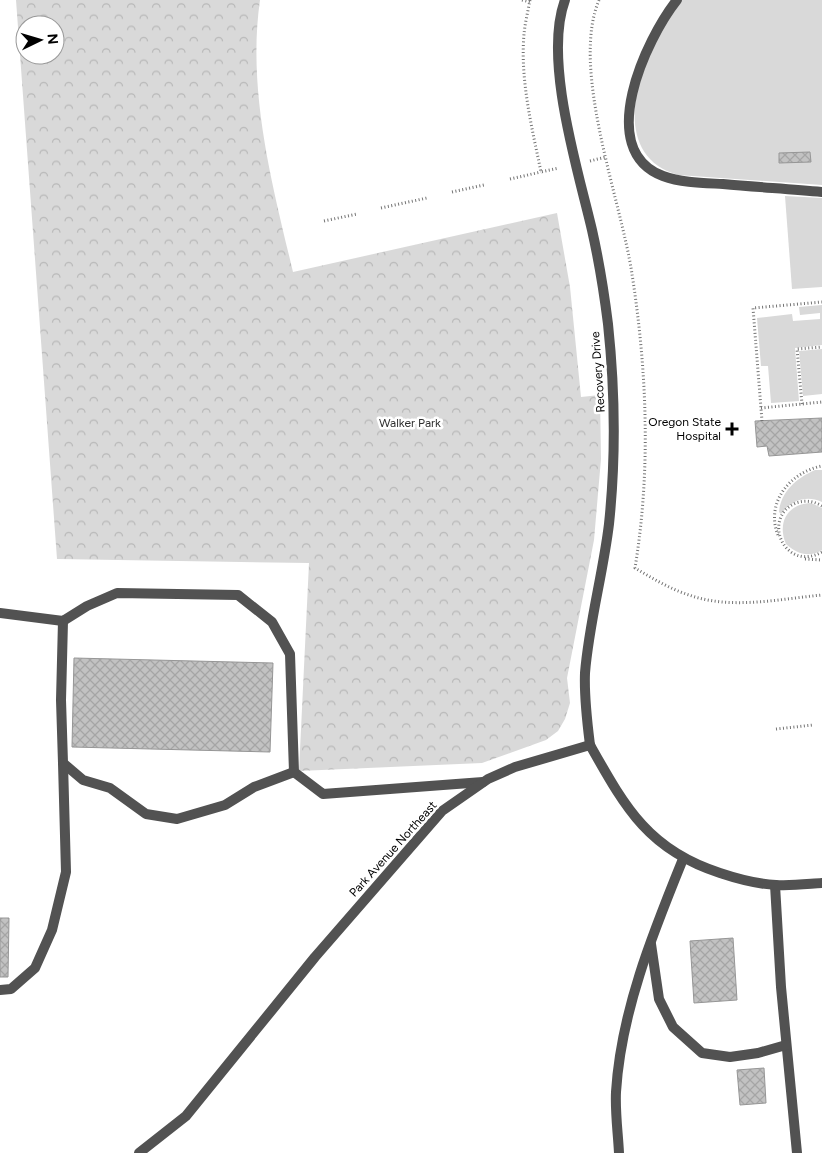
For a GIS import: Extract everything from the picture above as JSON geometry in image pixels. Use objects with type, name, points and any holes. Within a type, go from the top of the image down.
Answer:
[{"type":"street","name":"Recovery Drive","points":[[565,0],[557,47],[574,160],[592,230],[604,292],[614,398],[613,477],[608,524],[585,674],[585,704],[590,745]]},
{"type":"street","points":[[676,0],[650,41],[633,90],[629,114],[636,163],[656,173],[677,180],[822,192]]},
{"type":"street","points":[[0,613],[63,621],[87,606],[117,593],[238,595],[272,622],[290,654],[294,772]]},
{"type":"street","points":[[0,990],[11,989],[35,968],[52,930],[66,872],[60,700],[63,621]]},
{"type":"street","name":"Park Avenue Northeast","points":[[139,1153],[186,1116],[315,957],[442,811],[482,782],[515,767],[590,745]]},
{"type":"street","points":[[590,745],[628,808],[651,836],[683,859],[740,879],[775,885],[822,883]]},
{"type":"street","points":[[63,763],[83,780],[110,788],[146,814],[178,818],[226,805],[254,787],[294,772]]},
{"type":"street","points":[[294,772],[323,794],[482,782]]},
{"type":"street","points":[[619,1153],[616,1092],[625,1028],[651,941],[683,859]]},
{"type":"street","points":[[775,885],[786,1045],[797,1153]]},
{"type":"street","points":[[651,941],[659,999],[673,1027],[702,1053],[730,1057],[758,1053],[786,1045]]},
{"type":"path","points":[[522,0],[530,1],[524,36],[524,64],[531,121],[541,172]]},
{"type":"path","points":[[599,0],[591,30],[590,54],[599,124],[628,250],[643,358],[646,415],[645,474],[634,568],[679,592],[717,601],[742,602],[822,595]]},
{"type":"path","points":[[585,162],[606,157]]},
{"type":"path","points":[[510,179],[559,168]]},
{"type":"path","points":[[452,192],[484,185]]},
{"type":"path","points":[[381,208],[427,198]]},
{"type":"path","points":[[324,221],[357,214]]},
{"type":"path","points":[[762,420],[752,308],[822,302]]},
{"type":"path","points":[[802,404],[797,349],[822,347]]},
{"type":"path","points":[[761,408],[822,402]]},
{"type":"path","points":[[822,466],[807,470],[795,477],[780,496],[775,520],[777,532],[783,545],[798,556],[813,561],[822,560]]},
{"type":"path","points":[[783,545],[779,527],[785,511],[801,502],[811,501],[822,506]]},
{"type":"path","points":[[798,556],[807,557],[822,552]]},
{"type":"path","points":[[776,729],[813,726]]},
{"type":"green space","name":"Walker Park","points":[[16,0],[260,0],[257,34],[259,102],[270,171],[293,272],[557,213],[570,287],[581,397],[600,395],[601,459],[594,540],[567,678],[570,703],[565,719],[558,731],[546,740],[482,763],[299,771],[309,563],[57,559],[21,65],[65,65],[65,15],[17,15]]},
{"type":"green space","points":[[682,0],[822,0],[822,185],[678,175],[654,163],[640,144],[635,121],[636,95],[644,68],[655,42],[668,18]]},
{"type":"green space","points":[[785,196],[822,198],[822,287],[792,289]]},
{"type":"green space","points":[[822,305],[822,345],[795,348],[799,401],[771,403],[768,366],[761,366],[757,318],[792,314],[793,321],[820,319],[820,313],[800,315],[799,307]]},
{"type":"green space","points":[[822,349],[822,394],[803,396],[799,351]]},
{"type":"green space","points":[[815,470],[822,470],[822,502],[810,499],[800,500],[790,505],[781,514],[779,512],[780,504],[791,486]]},
{"type":"green space","points":[[811,503],[822,508],[822,550],[812,554],[803,554],[786,544],[783,529],[784,522],[790,511],[803,504]]},
{"type":"building","points":[[810,152],[811,162],[779,163],[779,153]]},
{"type":"building","name":"Oregon State Hospital","points":[[822,418],[822,452],[769,456],[767,446],[757,447],[755,421]]},
{"type":"building","points":[[74,658],[273,663],[270,752],[72,747]]},
{"type":"building","points":[[0,918],[9,918],[8,977],[0,977]]},
{"type":"building","points":[[733,938],[737,1000],[694,1003],[690,941]]},
{"type":"building","points":[[764,1068],[766,1103],[740,1105],[737,1070]]},
{"type":"place","name":"Oregon State Hospital","points":[[732,429]]}]
